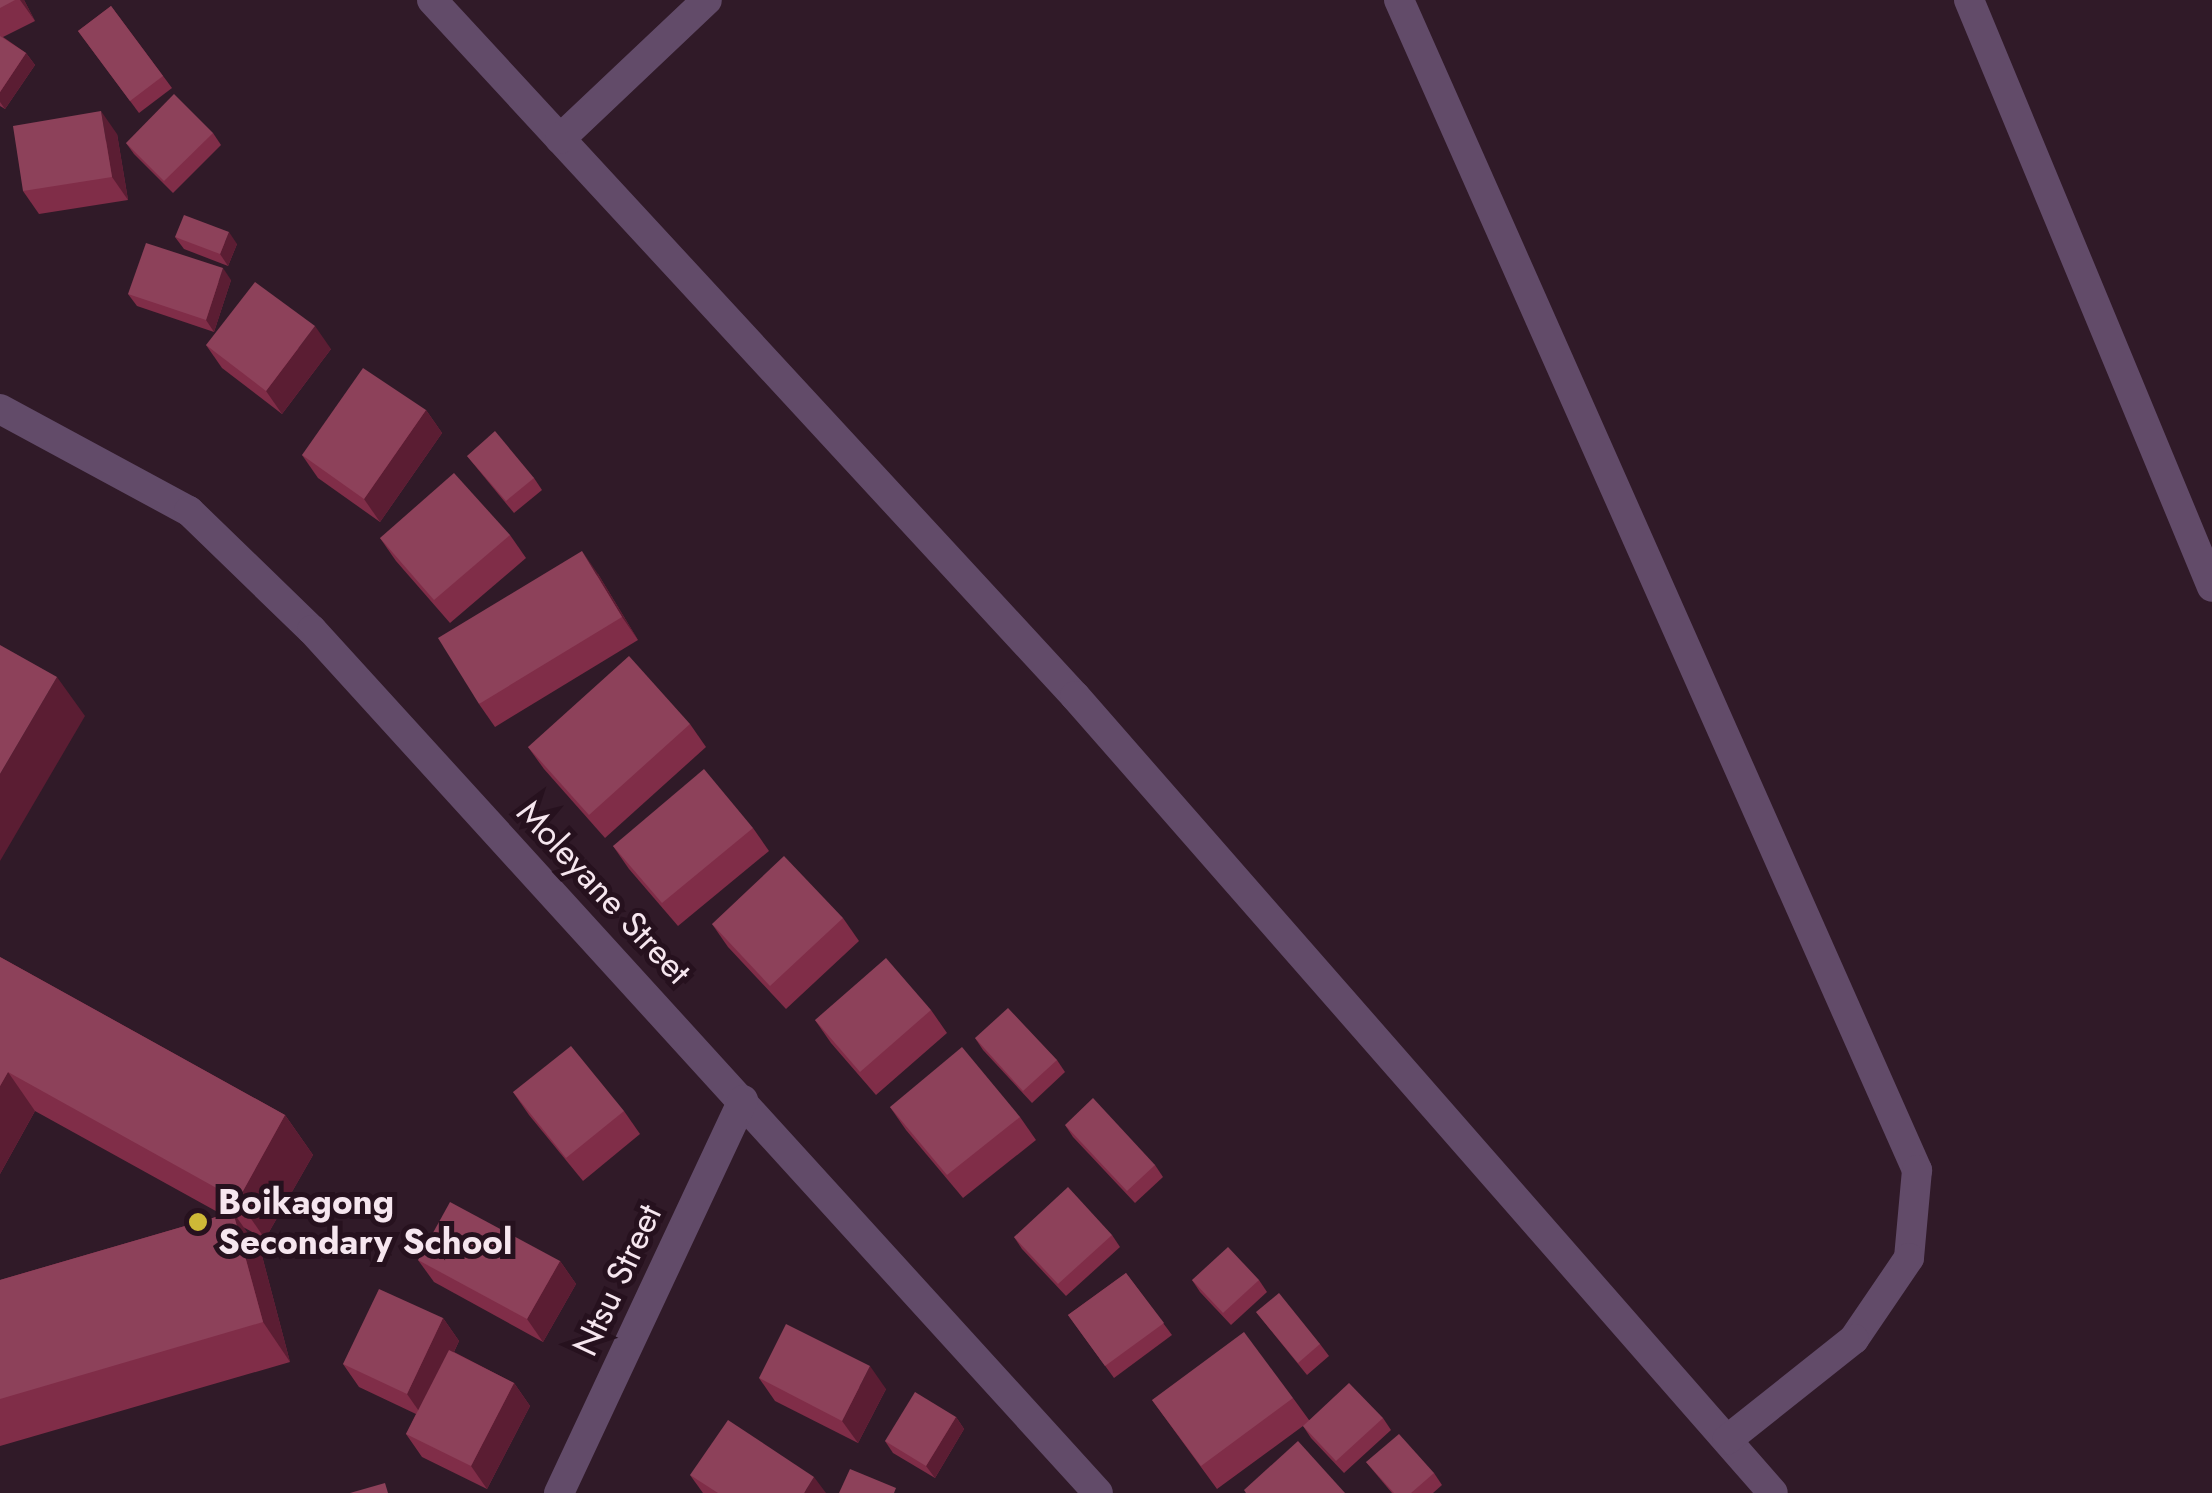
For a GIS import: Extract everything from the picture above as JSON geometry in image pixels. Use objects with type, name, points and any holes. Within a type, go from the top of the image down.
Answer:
[{"type":"street","points":[[432,0],[1076,696],[1774,1493]]},
{"type":"street","points":[[560,139],[708,0]]},
{"type":"street","points":[[1399,0],[1917,1170],[1909,1258],[1854,1339],[1727,1440]]},
{"type":"street","points":[[1969,0],[2212,587]]},
{"type":"street","name":"Moleyane Street","points":[[0,409],[189,511],[312,630],[1098,1493]]},
{"type":"street","name":"Ntsu Street","points":[[559,1493],[744,1100]]},
{"type":"building","points":[[111,6],[163,76],[130,101],[78,31]]},
{"type":"building","points":[[0,36],[26,53],[0,92]]},
{"type":"building","points":[[174,94],[213,133],[164,181],[126,143]]},
{"type":"building","points":[[101,111],[112,177],[23,191],[13,126]]},
{"type":"building","points":[[184,215],[229,232],[220,254],[175,237]]},
{"type":"building","points":[[146,243],[223,268],[206,320],[128,294]]},
{"type":"building","points":[[255,282],[315,326],[266,391],[206,345]]},
{"type":"building","points":[[363,368],[426,410],[364,499],[302,455]]},
{"type":"building","points":[[495,431],[534,478],[506,501],[467,456]]},
{"type":"building","points":[[454,473],[510,535],[434,600],[380,538]]},
{"type":"building","points":[[582,551],[622,617],[479,704],[438,638]]},
{"type":"building","points":[[0,645],[57,677],[0,774]]},
{"type":"building","points":[[629,656],[690,724],[589,815],[528,747]]},
{"type":"building","points":[[704,769],[753,828],[662,903],[613,846]]},
{"type":"building","points":[[784,856],[843,918],[770,986],[712,924]]},
{"type":"building","points":[[0,957],[285,1115],[238,1200],[8,1072],[0,1086]]},
{"type":"building","points":[[886,958],[931,1010],[860,1072],[815,1020]]},
{"type":"building","points":[[1008,1008],[1057,1060],[1023,1091],[975,1038]]},
{"type":"building","points":[[571,1046],[624,1111],[566,1158],[513,1092]]},
{"type":"building","points":[[962,1047],[1020,1117],[947,1175],[890,1107]]},
{"type":"building","points":[[1093,1098],[1155,1165],[1127,1191],[1065,1125]]},
{"type":"building","points":[[1068,1187],[1112,1235],[1058,1284],[1014,1237]]},
{"type":"building","points":[[450,1202],[560,1261],[527,1319],[418,1260]]},
{"type":"building","points":[[233,1212],[263,1322],[0,1399],[0,1280]]},
{"type":"building","points":[[1228,1247],[1259,1280],[1223,1313],[1192,1280]]},
{"type":"building","points":[[1126,1273],[1164,1323],[1105,1366],[1068,1315]]},
{"type":"building","points":[[379,1289],[443,1318],[407,1394],[343,1364]]},
{"type":"building","points":[[1279,1293],[1320,1344],[1298,1363],[1256,1312]]},
{"type":"building","points":[[786,1324],[870,1366],[842,1421],[759,1378]]},
{"type":"building","points":[[1244,1332],[1293,1398],[1201,1466],[1152,1400]]},
{"type":"building","points":[[449,1350],[514,1383],[471,1466],[406,1434]]},
{"type":"building","points":[[1349,1383],[1383,1418],[1336,1461],[1303,1426]]},
{"type":"building","points":[[915,1392],[956,1417],[926,1466],[885,1441]]},
{"type":"building","points":[[728,1420],[814,1477],[804,1493],[718,1493],[690,1475]]},
{"type":"building","points":[[1399,1434],[1434,1473],[1411,1493],[1394,1493],[1366,1462]]},
{"type":"building","points":[[1298,1441],[1345,1493],[1246,1493],[1244,1490]]},
{"type":"building","points":[[850,1469],[896,1488],[894,1493],[839,1493]]},
{"type":"building","points":[[385,1483],[388,1493],[350,1493]]},
{"type":"place","name":"Boikagong Secondary School","points":[[198,1222]]}]
